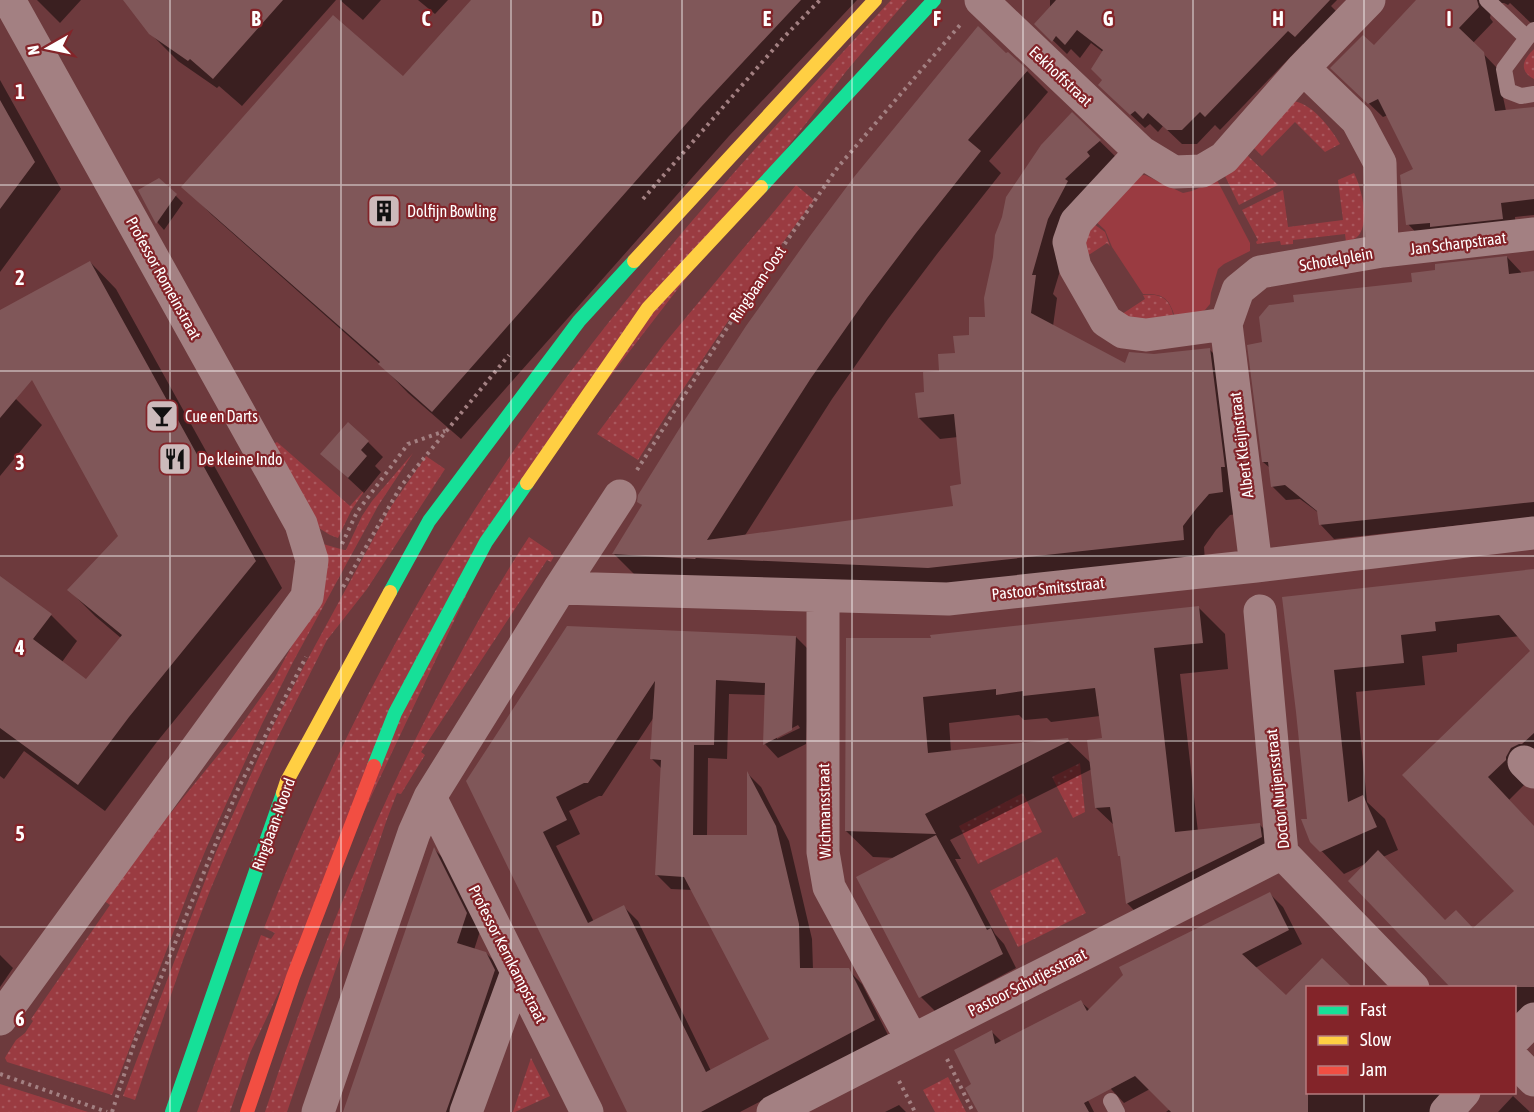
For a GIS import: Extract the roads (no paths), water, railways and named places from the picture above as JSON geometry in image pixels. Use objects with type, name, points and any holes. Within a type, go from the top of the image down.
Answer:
[{"type":"main road","name":"Ringbaan-Noord","points":[[172,1112],[287,781],[429,521],[579,321],[875,0]]},
{"type":"main road","points":[[247,1112],[293,977],[395,713],[486,542],[648,308],[934,0]]},
{"type":"street","name":"Professor Romeinstraat","points":[[0,1019],[307,597],[312,560],[301,524],[9,0]]},
{"type":"street","points":[[1226,324],[1146,334],[1123,332],[1106,321],[1075,267],[1069,242],[1076,222],[1141,152],[1174,172],[1202,171],[1224,158],[1303,68],[1369,0]]},
{"type":"street","name":"Eekhoffstraat","points":[[981,1],[1141,152]]},
{"type":"street","name":"Schotelplein","points":[[1226,324],[1238,290],[1260,272],[1382,251],[1380,162],[1357,120],[1303,68]]},
{"type":"street","name":"Jan Scharpstraat","points":[[1382,251],[1534,234]]},
{"type":"street","name":"Albert Kleijnstraat","points":[[1226,324],[1256,566]]},
{"type":"street","points":[[318,1112],[414,833],[430,797],[620,496]]},
{"type":"street","name":"Pastoor Smitsstraat","points":[[560,588],[948,599],[1534,533]]},
{"type":"street","name":"Wichmansstraat","points":[[823,596],[823,852],[829,887],[922,1035]]},
{"type":"street","name":"Doctor Nuijensstraat","points":[[1260,611],[1282,853],[1412,986]]},
{"type":"street","name":"Professor Kernkampstraat","points":[[430,797],[587,1112]]},
{"type":"street","name":"Pastoor Schutjesstraat","points":[[773,1112],[1282,853]]},
{"type":"street","points":[[466,1112],[517,972]]},
{"type":"street","points":[[1516,1038],[1534,1020]]},
{"type":"street","points":[[1516,1061],[1534,1080]]},
{"type":"street","points":[[1446,1112],[1462,1094]]},
{"type":"lane","points":[[1487,0],[1530,34],[1504,69],[1508,91],[1521,96],[1534,94]]},
{"type":"place","name":"Dolfijn Bowling","points":[[384,211]]},
{"type":"place","name":"Cue en Darts","points":[[162,416]]},
{"type":"place","name":"De kleine Indo","points":[[175,459]]}]
